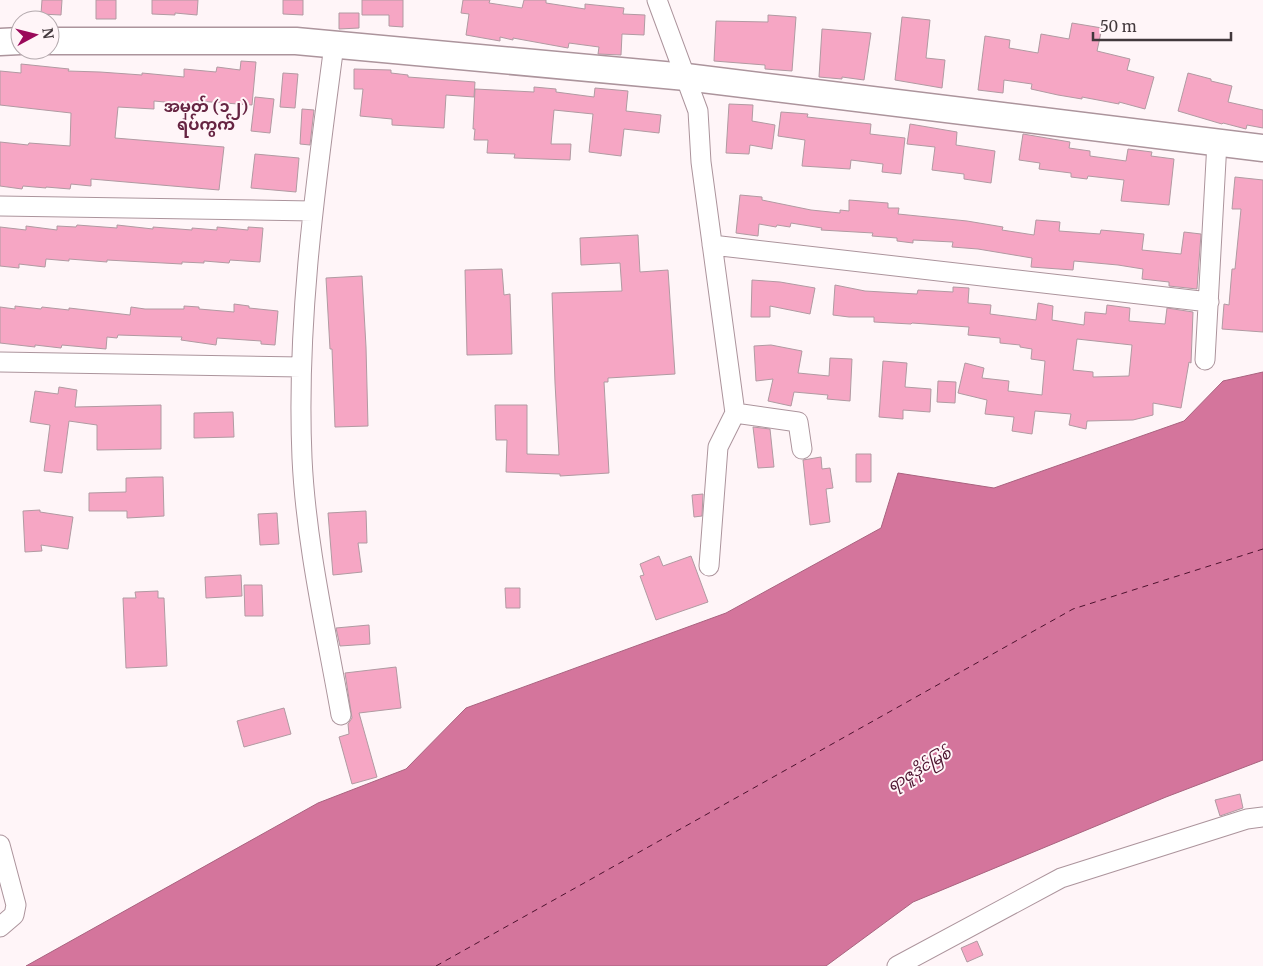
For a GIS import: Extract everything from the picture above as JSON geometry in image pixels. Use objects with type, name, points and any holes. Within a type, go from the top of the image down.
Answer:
[{"type":"street","points":[[657,0],[698,111],[701,162],[735,413],[718,447],[709,566]]},
{"type":"street","points":[[60,42],[296,41],[686,77],[1263,148]]},
{"type":"street","points":[[334,45],[313,211],[301,367],[302,458],[307,526],[341,715]]},
{"type":"street","points":[[1205,360],[1217,142]]},
{"type":"street","points":[[0,206],[313,211]]},
{"type":"street","points":[[712,245],[1209,302]]},
{"type":"street","points":[[0,362],[301,367]]},
{"type":"street","points":[[735,413],[798,422],[802,449]]},
{"type":"street","points":[[896,966],[1061,878],[1247,819],[1263,817]]},
{"type":"street","points":[[0,845],[16,905],[14,915],[0,927]]},
{"type":"water","name":"ရာဇူဒိုင်မြစ်","points":[[1263,372],[1263,760],[1166,797],[913,902],[826,966],[26,966],[318,803],[406,769],[466,708],[726,613],[881,528],[898,473],[994,488],[1184,421],[1223,381]]},
{"type":"building","points":[[42,0],[62,0],[61,15],[60,10],[41,10]]},
{"type":"building","points":[[96,0],[116,0],[116,19],[96,19]]},
{"type":"building","points":[[152,0],[198,0],[197,15],[175,13],[175,15],[152,14]]},
{"type":"building","points":[[283,0],[303,0],[303,15],[283,14]]},
{"type":"building","points":[[362,0],[403,0],[403,27],[389,26],[389,15],[362,15]]},
{"type":"building","points":[[463,0],[490,0],[489,3],[522,8],[524,0],[546,0],[546,3],[585,9],[585,4],[624,8],[623,14],[645,15],[644,35],[622,34],[621,55],[598,54],[599,47],[569,43],[568,48],[513,38],[513,40],[500,37],[500,41],[466,35],[469,14],[461,13]]},
{"type":"building","points":[[339,13],[359,13],[359,28],[339,29]]},
{"type":"building","points":[[768,15],[796,17],[792,71],[765,69],[765,65],[714,61],[716,21],[768,22]]},
{"type":"building","points":[[902,17],[930,20],[926,58],[945,60],[942,88],[895,80]]},
{"type":"building","points":[[1072,23],[1102,28],[1097,51],[1130,59],[1127,70],[1154,77],[1145,109],[1119,102],[1119,104],[1082,97],[1082,99],[1058,95],[1031,89],[1032,84],[1004,80],[1003,93],[978,90],[985,36],[1010,40],[1009,48],[1038,53],[1041,34],[1069,39]]},
{"type":"building","points":[[822,29],[871,33],[864,80],[842,77],[842,79],[819,77]]},
{"type":"building","points":[[241,61],[256,62],[252,105],[197,101],[196,105],[154,101],[154,109],[118,107],[115,138],[224,147],[219,190],[91,179],[91,186],[71,184],[70,189],[23,186],[22,189],[0,186],[0,142],[70,146],[71,113],[0,105],[0,71],[21,73],[21,64],[69,69],[68,71],[142,75],[142,73],[184,77],[184,69],[216,72],[217,67],[240,70]]},
{"type":"building","points":[[354,69],[391,70],[391,73],[408,75],[408,77],[475,82],[474,97],[446,95],[444,128],[392,125],[392,119],[360,116],[363,89],[354,89]]},
{"type":"building","points":[[283,73],[298,74],[295,108],[280,107]]},
{"type":"building","points":[[1188,73],[1232,86],[1228,102],[1263,110],[1263,128],[1247,125],[1246,129],[1178,111]]},
{"type":"building","points":[[534,87],[556,89],[556,92],[594,97],[595,88],[628,91],[626,111],[661,115],[659,133],[624,129],[621,156],[589,152],[593,114],[554,110],[551,144],[571,144],[570,160],[514,158],[515,154],[487,153],[488,140],[474,140],[475,89],[534,92]]},
{"type":"building","points":[[255,97],[274,99],[270,133],[251,131]]},
{"type":"building","points":[[729,104],[753,105],[752,121],[775,125],[772,149],[750,145],[749,154],[726,153]]},
{"type":"building","points":[[302,109],[314,110],[310,145],[300,144]]},
{"type":"building","points":[[781,112],[808,114],[807,117],[871,124],[870,134],[905,138],[901,174],[882,172],[883,164],[851,160],[850,169],[802,166],[805,140],[778,136]]},
{"type":"building","points":[[910,124],[957,132],[956,145],[995,151],[991,183],[964,179],[964,174],[932,170],[935,147],[907,144]]},
{"type":"building","points":[[1023,134],[1070,142],[1069,148],[1090,151],[1090,156],[1126,161],[1128,149],[1152,152],[1151,156],[1174,159],[1169,205],[1121,201],[1124,180],[1088,176],[1087,179],[1071,177],[1071,173],[1039,169],[1040,163],[1019,160]]},
{"type":"building","points":[[255,154],[299,158],[296,192],[251,188]]},
{"type":"building","points":[[1235,177],[1263,180],[1263,332],[1222,329],[1224,304],[1229,305],[1232,269],[1235,269],[1241,209],[1232,209]]},
{"type":"building","points":[[740,195],[762,197],[762,200],[811,210],[840,213],[840,210],[849,211],[849,200],[888,203],[888,208],[899,208],[898,214],[967,221],[1003,227],[1002,230],[1034,235],[1036,220],[1060,222],[1059,231],[1100,234],[1101,230],[1144,234],[1142,250],[1181,254],[1184,232],[1201,234],[1197,289],[1169,286],[1169,282],[1142,279],[1143,269],[1118,265],[1074,261],[1073,270],[1031,267],[1032,258],[978,249],[952,247],[953,242],[913,240],[913,243],[897,241],[897,238],[872,236],[873,233],[821,230],[822,228],[791,223],[790,227],[759,224],[758,236],[736,233]]},
{"type":"building","points":[[77,225],[117,228],[117,225],[153,229],[153,227],[192,230],[192,228],[217,230],[217,227],[248,230],[248,227],[263,228],[260,262],[230,260],[229,263],[204,261],[204,263],[182,262],[182,264],[46,259],[45,267],[19,264],[19,268],[0,266],[0,227],[26,230],[26,226],[57,230],[57,226],[76,227]]},
{"type":"building","points":[[638,235],[640,272],[668,270],[675,374],[608,378],[608,382],[604,382],[609,473],[560,476],[560,474],[506,472],[507,440],[496,440],[495,405],[527,405],[527,454],[559,455],[552,293],[622,291],[620,263],[581,265],[580,238]]},
{"type":"building","points":[[502,269],[504,295],[510,294],[512,354],[467,355],[465,270]]},
{"type":"building","points":[[362,276],[368,426],[335,427],[332,349],[330,349],[326,278]]},
{"type":"building","points":[[752,280],[780,282],[815,288],[810,314],[770,306],[770,317],[751,317]]},
{"type":"building","points":[[835,285],[865,291],[917,294],[918,290],[953,292],[953,287],[969,288],[968,303],[991,305],[990,314],[1036,320],[1038,303],[1053,306],[1052,320],[1084,325],[1085,312],[1106,314],[1107,305],[1130,308],[1129,321],[1165,324],[1167,308],[1193,312],[1191,363],[1189,362],[1181,408],[1153,403],[1153,415],[1133,420],[1087,421],[1086,429],[1069,425],[1071,414],[1035,411],[1032,434],[1012,431],[1014,417],[985,414],[987,400],[958,393],[965,363],[984,368],[982,378],[1009,381],[1008,391],[1042,395],[1045,361],[1031,359],[1032,349],[1020,347],[1020,345],[1000,343],[1000,338],[968,335],[969,327],[874,322],[874,317],[833,315]],"holes":[[[1077,339],[1132,345],[1129,376],[1093,377],[1093,372],[1073,370]]]},
{"type":"building","points":[[234,304],[249,306],[249,308],[278,311],[275,345],[261,344],[261,341],[217,338],[216,345],[181,340],[182,337],[118,335],[117,338],[107,337],[106,349],[62,345],[61,348],[35,345],[35,347],[0,343],[0,307],[15,309],[15,306],[41,309],[42,307],[69,310],[69,308],[130,315],[131,307],[184,309],[184,306],[234,312]]},
{"type":"building","points":[[771,345],[802,351],[798,373],[829,376],[830,358],[852,359],[850,401],[827,399],[828,395],[794,392],[791,406],[768,401],[773,379],[756,381],[754,346]]},
{"type":"building","points":[[883,361],[907,363],[905,387],[931,389],[930,412],[903,410],[903,419],[879,417]]},
{"type":"building","points":[[938,381],[956,382],[955,403],[937,402]]},
{"type":"building","points":[[59,387],[77,390],[75,407],[161,405],[161,449],[97,450],[97,425],[69,421],[62,473],[44,471],[50,425],[30,422],[35,391],[58,394]]},
{"type":"building","points":[[233,412],[234,437],[194,438],[194,413]]},
{"type":"building","points":[[753,427],[770,429],[774,467],[758,468]]},
{"type":"building","points":[[856,454],[871,454],[871,482],[856,482]]},
{"type":"building","points":[[821,457],[822,469],[830,468],[833,488],[826,489],[830,522],[810,525],[803,460]]},
{"type":"building","points":[[163,477],[164,516],[127,518],[127,511],[89,511],[89,493],[126,492],[126,478]]},
{"type":"building","points":[[703,494],[702,516],[694,517],[692,495]]},
{"type":"building","points":[[40,510],[40,512],[73,517],[68,549],[41,545],[42,551],[25,552],[23,511]]},
{"type":"building","points":[[366,511],[367,543],[358,543],[362,572],[333,575],[328,513]]},
{"type":"building","points":[[277,513],[279,544],[260,545],[258,514]]},
{"type":"building","points":[[659,556],[663,566],[691,556],[708,602],[656,620],[640,576],[644,575],[640,564]]},
{"type":"building","points":[[241,575],[242,596],[206,598],[205,577]]},
{"type":"building","points":[[244,585],[262,585],[263,616],[245,616]]},
{"type":"building","points":[[505,588],[520,588],[520,608],[506,608]]},
{"type":"building","points":[[158,591],[158,598],[164,598],[167,666],[126,668],[123,598],[136,598],[135,592]]},
{"type":"building","points":[[369,625],[370,644],[340,646],[336,628]]},
{"type":"building","points":[[396,667],[401,708],[359,713],[377,777],[352,784],[339,737],[349,734],[348,724],[352,718],[345,673]]},
{"type":"building","points":[[284,708],[291,734],[244,747],[237,721]]},
{"type":"building","points":[[1240,794],[1243,808],[1220,816],[1215,800]]},
{"type":"building","points":[[977,941],[983,955],[967,962],[961,948]]},
{"type":"ferry route","points":[[436,966],[1073,609],[1263,549]]},
{"type":"district","name":"အမှတ် (၁၂) ရပ်ကွက်","points":[[206,115]]}]
